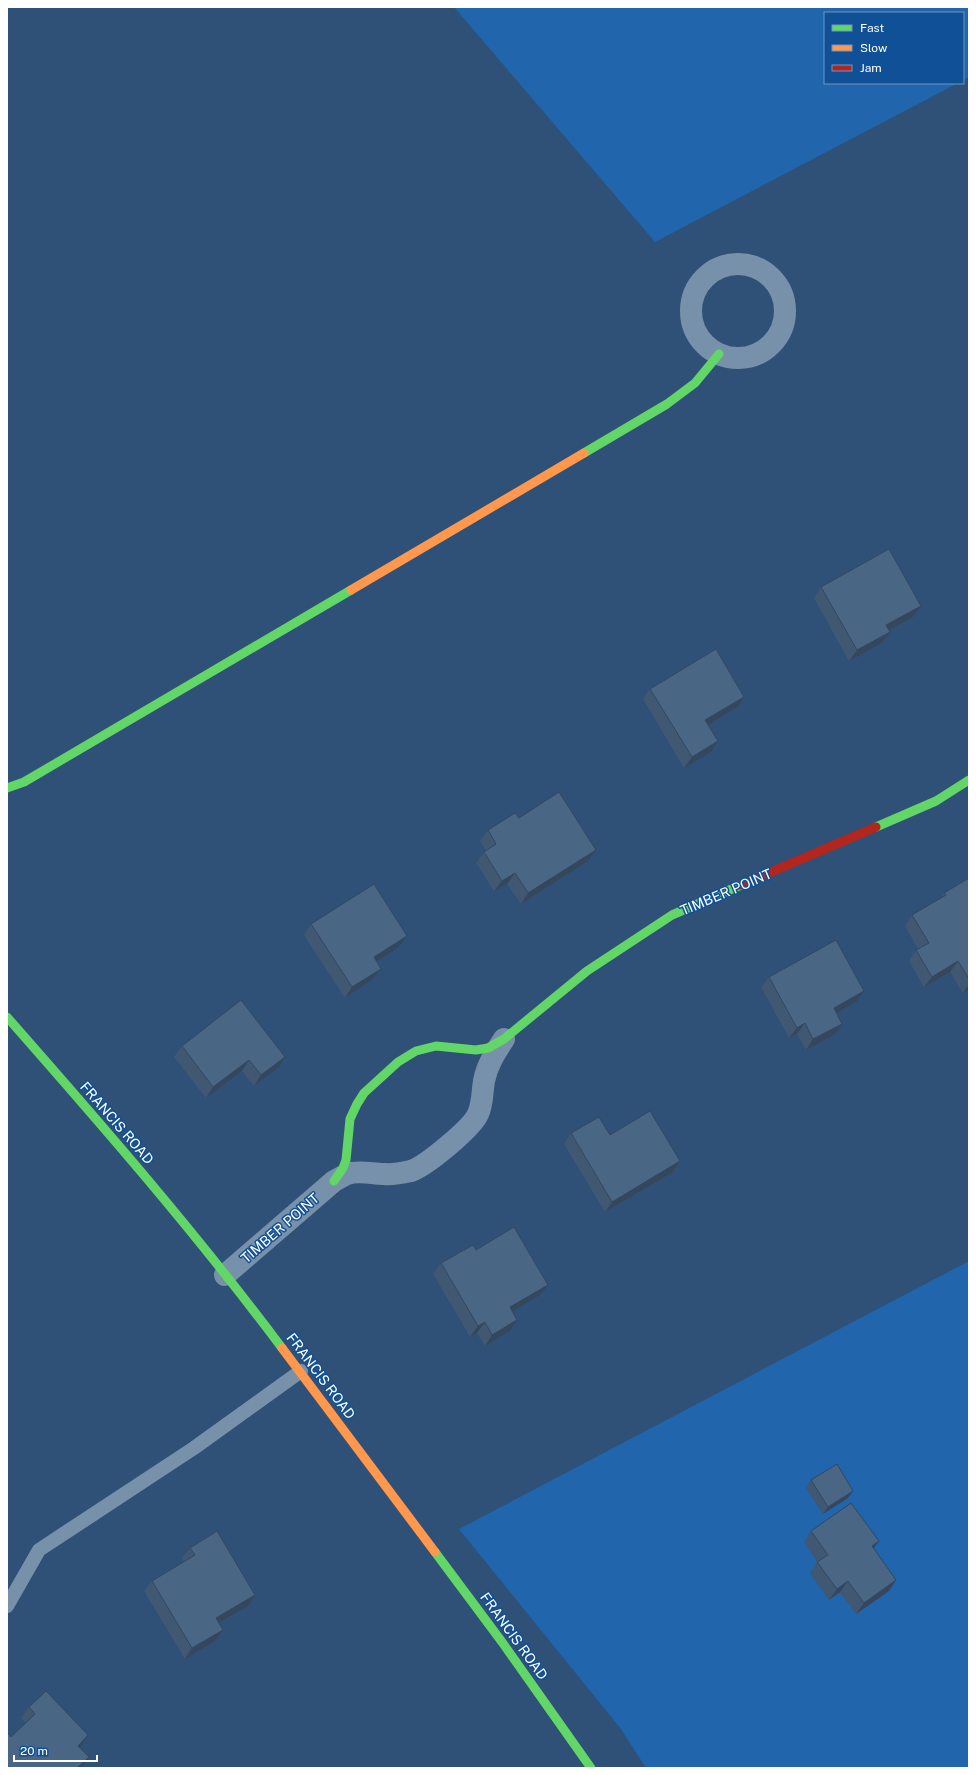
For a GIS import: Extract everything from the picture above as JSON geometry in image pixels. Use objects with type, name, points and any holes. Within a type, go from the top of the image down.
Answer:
[{"type":"street","points":[[729,264],[746,264],[763,271],[775,282],[783,296],[785,312],[782,327],[775,340],[763,351],[749,357],[734,358],[719,354],[706,345],[695,332],[691,315],[692,298],[700,282],[713,270],[729,264]]},
{"type":"street","points":[[7,788],[24,782],[667,404],[695,383],[719,354]]},
{"type":"street","name":"TIMBER POINT","points":[[225,1275],[334,1181],[348,1174],[358,1172],[396,1174],[413,1170],[443,1150],[477,1116],[482,1101],[487,1070],[492,1057],[504,1040],[540,1008],[587,971],[672,915],[936,801],[969,780]]},
{"type":"street","name":"FRANCIS ROAD","points":[[7,1018],[120,1146],[301,1371],[502,1642],[591,1768]]},
{"type":"street","name":"TIMBER POINT","points":[[334,1181],[343,1168],[346,1160],[350,1119],[357,1104],[364,1093],[398,1062],[416,1051],[436,1046],[476,1050],[488,1048],[504,1040]]},
{"type":"lane","points":[[7,1606],[39,1550],[194,1448],[301,1371]]},
{"type":"shaded area","points":[[454,7],[969,7],[969,77],[964,80],[964,12],[824,12],[824,84],[956,84],[655,242]]},
{"type":"shaded area","points":[[969,1261],[969,1768],[646,1768],[621,1729],[459,1529]]},
{"type":"building","points":[[889,549],[921,606],[886,625],[890,632],[857,650],[821,587]]},
{"type":"building","points":[[716,649],[744,697],[705,720],[718,741],[692,757],[650,689]]},
{"type":"building","points":[[559,792],[596,850],[528,893],[515,873],[502,881],[484,852],[496,844],[488,830],[515,813],[519,818]]},
{"type":"building","points":[[969,878],[969,979],[958,961],[932,977],[916,950],[929,943],[912,915],[946,895],[944,893]]},
{"type":"building","points":[[374,884],[407,936],[374,957],[381,969],[352,987],[311,924]]},
{"type":"building","points":[[836,940],[864,991],[834,1008],[842,1024],[813,1039],[805,1023],[797,1028],[769,977]]},
{"type":"building","points":[[241,1000],[285,1057],[261,1075],[249,1060],[213,1087],[182,1046]]},
{"type":"building","points":[[650,1111],[680,1161],[612,1202],[571,1133],[599,1117],[610,1135]]},
{"type":"building","points":[[514,1227],[548,1285],[510,1307],[517,1320],[492,1335],[485,1322],[478,1326],[441,1263],[473,1245],[476,1250]]},
{"type":"building","points":[[837,1464],[853,1491],[828,1507],[811,1480]]},
{"type":"building","points":[[851,1503],[879,1541],[872,1546],[896,1580],[864,1603],[848,1581],[837,1589],[817,1562],[828,1555],[811,1531]]},
{"type":"building","points":[[217,1531],[255,1595],[216,1618],[223,1630],[192,1648],[152,1581],[195,1555],[190,1548]]},
{"type":"building","points":[[46,1691],[88,1735],[78,1746],[89,1757],[77,1768],[7,1768],[7,1732],[11,1737],[35,1714],[29,1707]]},
{"type":"traffic: fast","points":[[584,453],[667,404],[695,383],[719,354]]},
{"type":"traffic: fast","points":[[7,788],[24,782],[351,590]]},
{"type":"traffic: fast","points":[[876,827],[936,801],[969,780]]},
{"type":"traffic: fast","points":[[334,1181],[343,1168],[346,1160],[350,1119],[357,1104],[364,1093],[398,1062],[416,1051],[436,1046],[476,1050],[488,1048],[504,1039],[587,971],[672,915],[741,885]]},
{"type":"traffic: fast","points":[[7,1017],[182,1221],[282,1348]]},
{"type":"traffic: fast","points":[[435,1552],[502,1642],[591,1768]]},
{"type":"traffic: slow","points":[[351,590],[584,453]]},
{"type":"traffic: slow","points":[[282,1348],[435,1552]]},
{"type":"traffic: jam","points":[[741,885],[876,827]]}]
